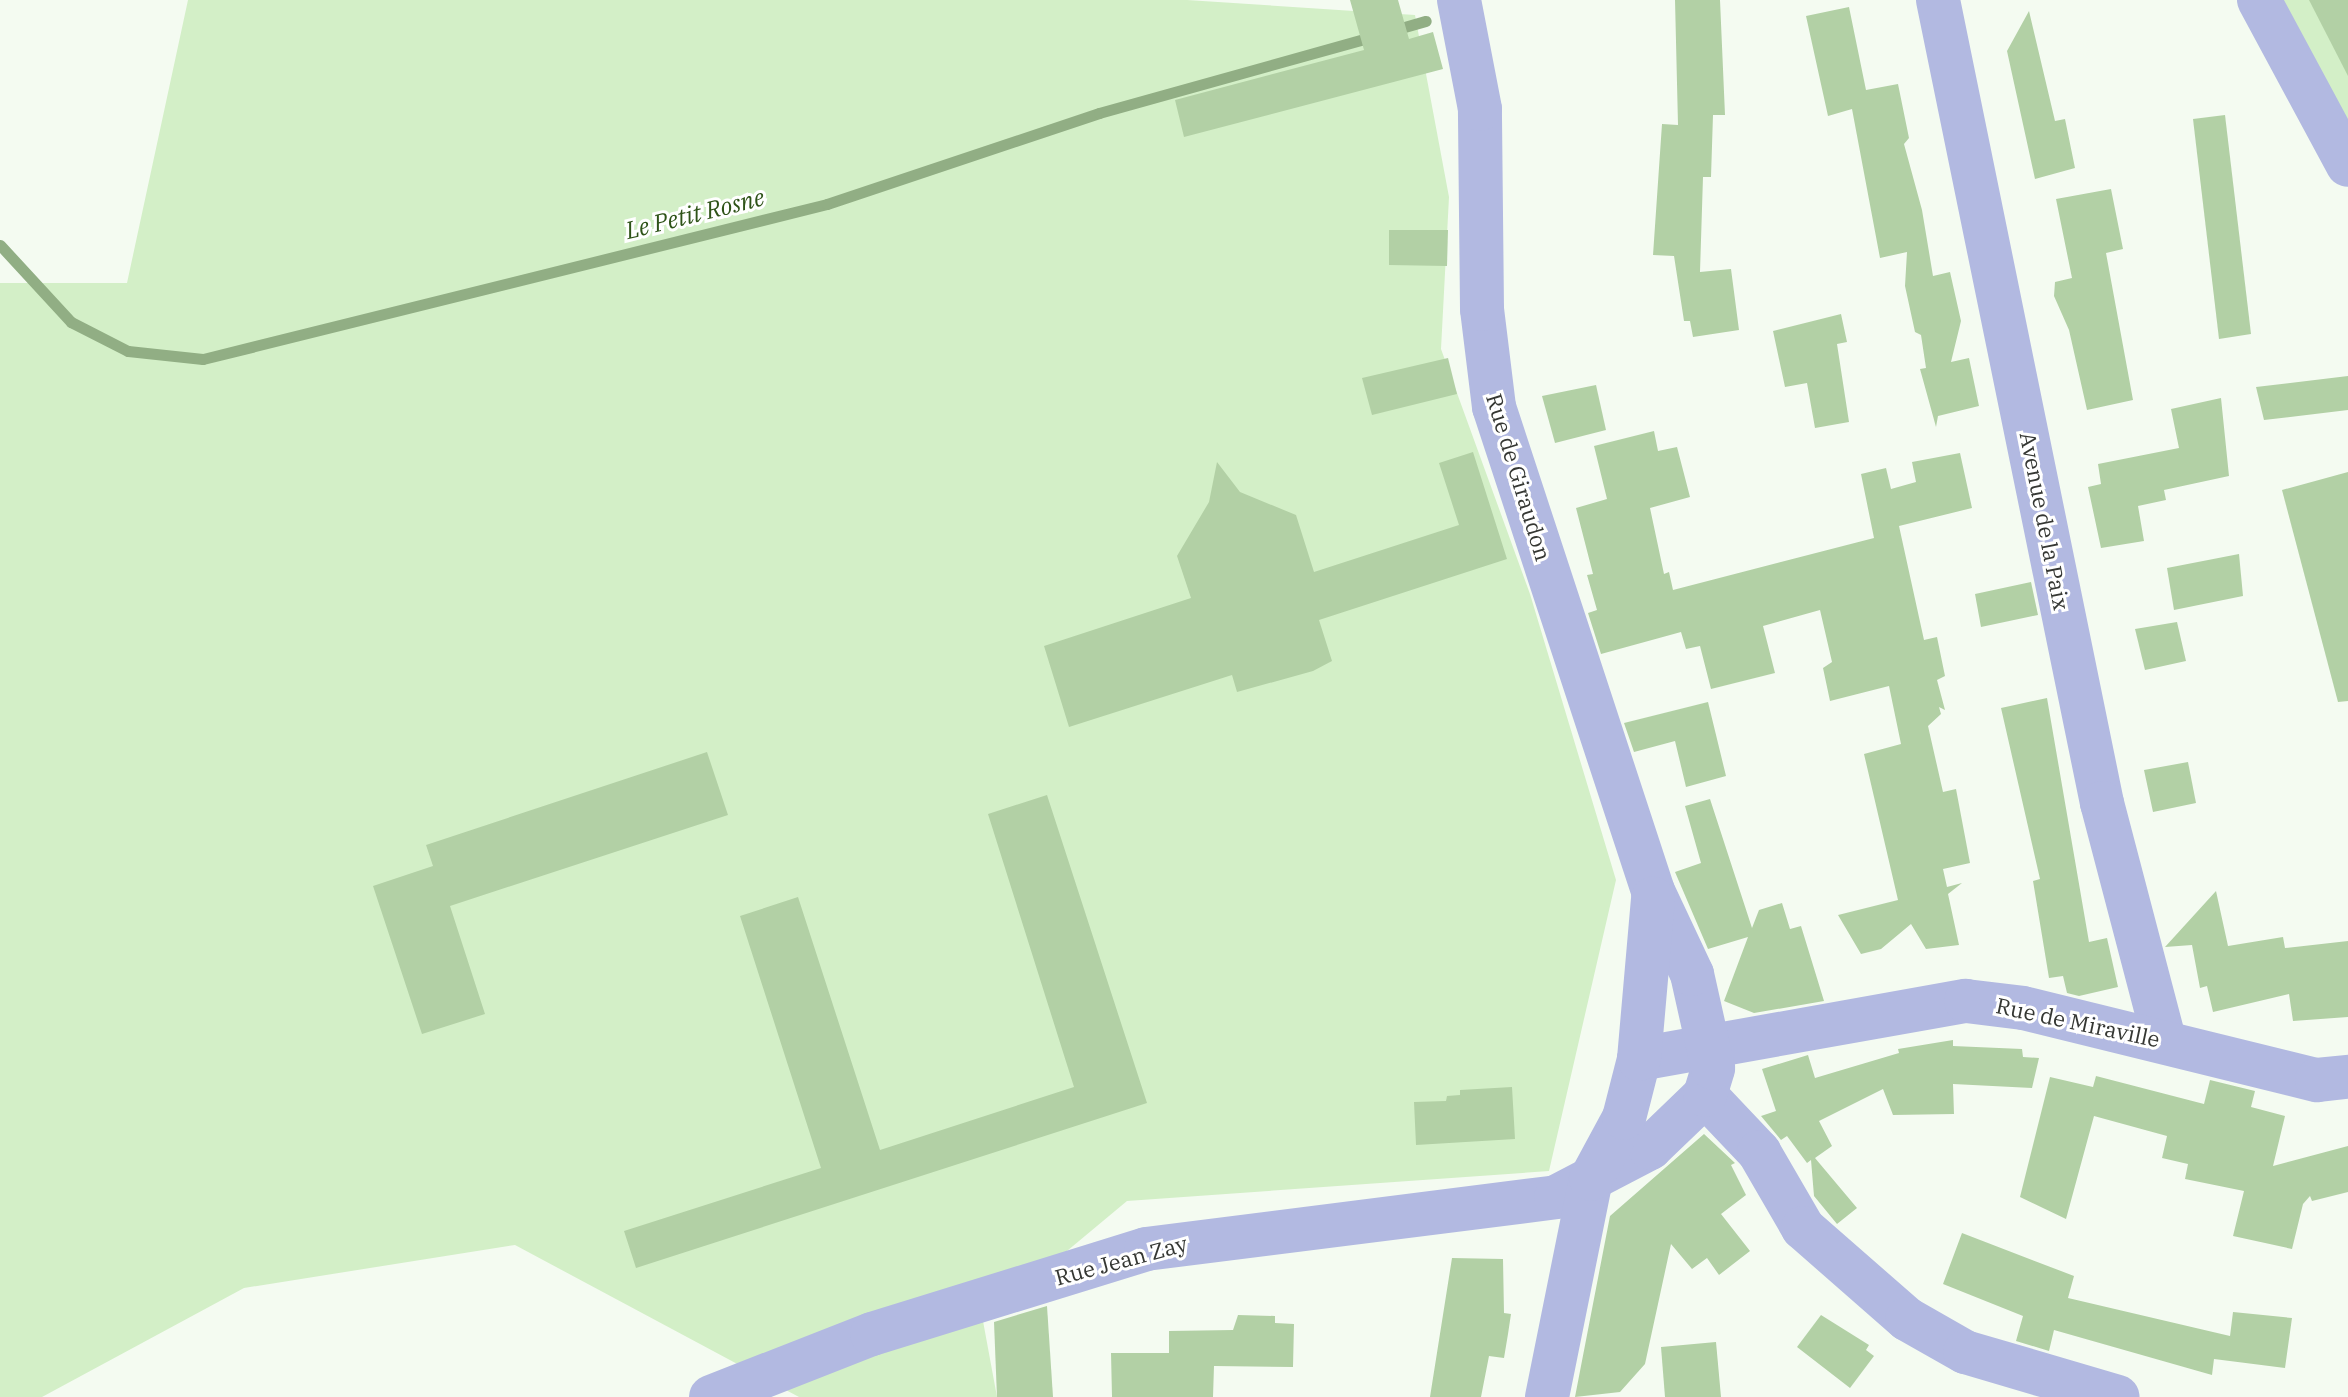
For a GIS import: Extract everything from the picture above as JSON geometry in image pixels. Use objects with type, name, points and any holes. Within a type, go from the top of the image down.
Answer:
[{"type":"street","name":"Rue de Giraudon","points":[[1459,0],[1480,109],[1482,309],[1494,407],[1653,891],[1692,974],[1709,1045]]},
{"type":"street","name":"Avenue de la Paix","points":[[1938,0],[2102,803],[2164,1040]]},
{"type":"street","points":[[2259,0],[2348,165]]},
{"type":"street","name":"Rue de Giraudon","points":[[1547,1397],[1591,1179],[1624,1118],[1639,1059],[1653,891]]},
{"type":"street","name":"Rue de Miraville","points":[[1639,1059],[1966,1001],[2023,1008],[2164,1040],[2317,1080],[2348,1077]]},
{"type":"street","points":[[1591,1179],[1650,1148],[1705,1095],[1713,1068],[1709,1045]]},
{"type":"street","points":[[1705,1095],[1759,1152],[1803,1228],[1907,1319],[1965,1352],[2118,1397]]},
{"type":"street","points":[[1624,1118],[1644,1129],[1672,1130]]},
{"type":"street","name":"Rue Jean Zay","points":[[711,1397],[872,1334],[1146,1249],[1556,1197],[1591,1179]]},
{"type":"green space","points":[[188,0],[1187,0],[1415,15],[1449,197],[1441,349],[1530,594],[1616,880],[1549,1171],[1127,1201],[983,1321],[997,1397],[799,1397],[515,1245],[244,1288],[42,1397],[0,1397],[0,283],[127,283]]},
{"type":"green space","points":[[2259,0],[2348,0],[2348,165]]},
{"type":"building","points":[[1350,0],[1398,0],[1409,39],[1433,32],[1443,69],[1184,137],[1175,100],[1364,50]]},
{"type":"building","points":[[1675,0],[1720,0],[1725,115],[1713,115],[1711,177],[1703,177],[1700,272],[1731,269],[1739,330],[1693,337],[1690,321],[1684,321],[1674,256],[1653,255],[1662,124],[1678,125]]},
{"type":"building","points":[[2309,0],[2348,0],[2348,76]]},
{"type":"building","points":[[1849,7],[1866,90],[1898,84],[1909,138],[1904,144],[1922,210],[1933,276],[1950,272],[1961,321],[1951,362],[1969,358],[1979,406],[1938,416],[1936,427],[1920,369],[1926,368],[1921,335],[1915,332],[1905,286],[1907,252],[1880,258],[1852,109],[1828,116],[1806,16]]},
{"type":"building","points":[[2029,11],[2055,121],[2065,119],[2075,168],[2035,179],[2007,51]]},
{"type":"building","points":[[2225,115],[2251,334],[2219,339],[2193,119]]},
{"type":"building","points":[[2111,189],[2123,249],[2106,253],[2133,400],[2087,410],[2069,330],[2054,296],[2055,282],[2072,278],[2056,199]]},
{"type":"building","points":[[1389,230],[1448,230],[1447,266],[1389,265]]},
{"type":"building","points":[[1841,314],[1847,342],[1837,344],[1849,422],[1815,428],[1807,383],[1785,387],[1773,331]]},
{"type":"building","points":[[1448,358],[1457,394],[1372,415],[1362,378]]},
{"type":"building","points":[[2348,376],[2348,410],[2264,420],[2256,387]]},
{"type":"building","points":[[1596,385],[1606,430],[1555,443],[1542,396]]},
{"type":"building","points":[[2221,398],[2229,476],[2164,490],[2166,500],[2138,506],[2144,541],[2101,548],[2088,487],[2101,484],[2098,464],[2179,448],[2171,409]]},
{"type":"building","points":[[1654,431],[1658,451],[1677,447],[1690,497],[1650,508],[1664,574],[1669,572],[1673,590],[1874,538],[1861,474],[1886,468],[1891,489],[1916,482],[1912,462],[1960,453],[1972,508],[1899,526],[1924,640],[1937,637],[1945,676],[1937,680],[1945,710],[1939,707],[1941,714],[1928,726],[1943,792],[1956,789],[1970,863],[1943,869],[1947,887],[1962,883],[1948,894],[1959,945],[1926,949],[1911,924],[1881,949],[1861,954],[1838,915],[1898,900],[1864,754],[1901,744],[1889,686],[1830,701],[1823,668],[1832,662],[1820,610],[1763,626],[1775,673],[1711,689],[1700,646],[1686,649],[1681,632],[1601,654],[1588,613],[1597,610],[1587,575],[1593,574],[1576,508],[1607,499],[1594,446]]},
{"type":"building","points":[[1473,452],[1507,559],[1319,620],[1332,661],[1313,671],[1237,692],[1232,675],[1069,727],[1044,646],[1191,598],[1177,556],[1209,502],[1217,462],[1240,492],[1296,515],[1314,572],[1459,525],[1439,463]]},
{"type":"building","points":[[2348,472],[2348,701],[2338,702],[2282,490]]},
{"type":"building","points":[[2239,554],[2243,596],[2174,610],[2167,568]]},
{"type":"building","points":[[2031,582],[2038,615],[1981,627],[1975,594]]},
{"type":"building","points":[[2177,622],[2186,661],[2145,670],[2135,629]]},
{"type":"building","points":[[2047,698],[2089,942],[2107,938],[2118,987],[2079,996],[2067,993],[2063,976],[2049,978],[2033,881],[2040,879],[2001,708]]},
{"type":"building","points":[[1708,702],[1726,776],[1686,787],[1675,741],[1634,752],[1624,723]]},
{"type":"building","points":[[707,752],[728,815],[450,906],[485,1014],[422,1034],[373,886],[433,866],[426,845]]},
{"type":"building","points":[[2188,762],[2196,803],[2153,812],[2144,770]]},
{"type":"building","points":[[1047,795],[1147,1103],[636,1268],[624,1231],[821,1168],[740,916],[798,897],[880,1150],[1074,1087],[988,814]]},
{"type":"building","points":[[1710,799],[1752,928],[1759,910],[1782,903],[1790,929],[1801,926],[1824,1001],[1754,1013],[1724,1001],[1748,937],[1708,949],[1675,872],[1701,863],[1685,806]]},
{"type":"building","points":[[2216,891],[2228,946],[2283,937],[2285,948],[2348,941],[2348,1017],[2293,1021],[2289,994],[2213,1012],[2207,986],[2200,988],[2192,945],[2165,947]]},
{"type":"building","points":[[1953,1040],[1953,1046],[2022,1049],[2023,1057],[2039,1058],[2032,1088],[1953,1084],[1954,1114],[1893,1115],[1883,1089],[1819,1121],[1832,1146],[1815,1158],[1857,1208],[1837,1224],[1814,1196],[1811,1160],[1807,1163],[1787,1136],[1781,1140],[1761,1116],[1776,1111],[1762,1069],[1808,1055],[1815,1078],[1899,1053],[1898,1049]]},
{"type":"building","points":[[2096,1076],[2204,1104],[2210,1080],[2255,1091],[2251,1107],[2285,1116],[2273,1166],[2348,1146],[2348,1192],[2312,1201],[2310,1196],[2303,1204],[2292,1249],[2233,1236],[2244,1191],[2185,1179],[2188,1164],[2162,1158],[2167,1136],[2094,1116],[2066,1219],[2020,1197],[2050,1077],[2093,1087]]},
{"type":"building","points":[[1512,1087],[1515,1139],[1416,1145],[1414,1102],[1446,1101],[1447,1096],[1460,1095],[1460,1090]]},
{"type":"building","points":[[1704,1134],[1735,1163],[1731,1165],[1746,1195],[1721,1214],[1750,1251],[1719,1275],[1707,1258],[1692,1269],[1671,1244],[1645,1364],[1620,1392],[1575,1397],[1610,1216]]},
{"type":"building","points":[[1962,1233],[2074,1276],[2068,1298],[2230,1336],[2233,1312],[2292,1318],[2285,1368],[2214,1359],[2212,1375],[2054,1330],[2049,1351],[2016,1341],[2023,1316],[1943,1284]]},
{"type":"building","points":[[1452,1258],[1503,1259],[1504,1313],[1511,1314],[1508,1334],[1504,1358],[1489,1356],[1481,1397],[1430,1397]]},
{"type":"building","points":[[1047,1306],[1053,1397],[997,1397],[994,1322]]},
{"type":"building","points":[[1238,1315],[1275,1316],[1275,1323],[1294,1324],[1293,1367],[1214,1366],[1213,1397],[1112,1397],[1111,1353],[1169,1353],[1169,1331],[1233,1330]]},
{"type":"building","points":[[1821,1315],[1869,1345],[1866,1350],[1874,1356],[1850,1388],[1797,1347]]},
{"type":"building","points":[[1716,1342],[1721,1397],[1665,1397],[1661,1347]]},
{"type":"waterway","name":"Le Petit Rosne","points":[[1394,30],[1426,21]]},
{"type":"waterway","name":"Le Petit Rosne","points":[[0,245],[71,322],[128,351],[203,359],[827,204],[1099,113],[1374,36]]}]
